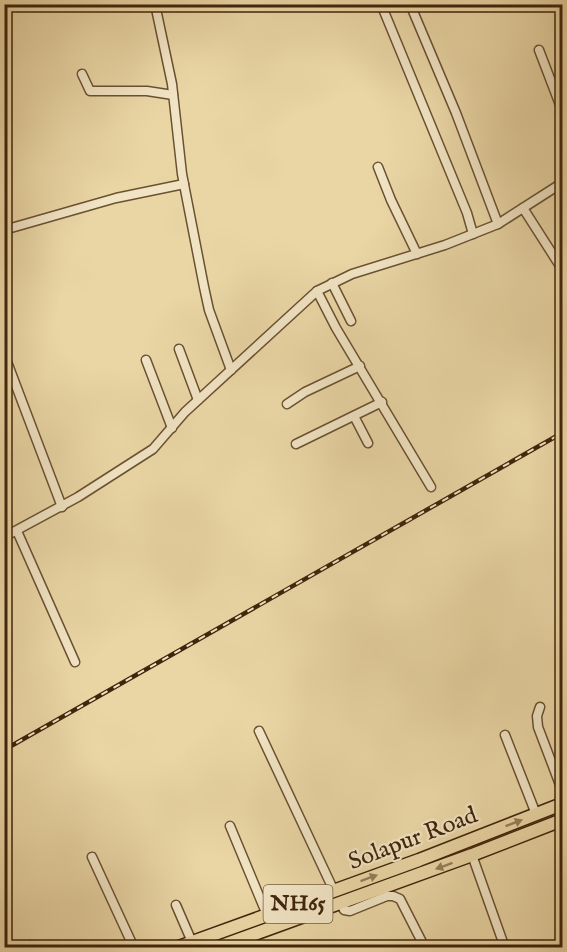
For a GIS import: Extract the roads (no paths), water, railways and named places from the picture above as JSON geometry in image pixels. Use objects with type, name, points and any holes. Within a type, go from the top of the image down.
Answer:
[{"type":"highway","name":"Solapur Road","points":[[176,948],[419,860],[562,804]]},
{"type":"highway","name":"Solapur Road","points":[[216,948],[470,856],[562,820]]},
{"type":"street","points":[[155,4],[173,95],[184,184],[209,310],[231,369]]},
{"type":"street","points":[[381,4],[467,213],[473,234]]},
{"type":"street","points":[[410,4],[456,113],[498,224]]},
{"type":"street","points":[[539,50],[562,110]]},
{"type":"street","points":[[82,74],[90,91],[147,91],[173,95]]},
{"type":"street","points":[[378,167],[417,254]]},
{"type":"street","points":[[4,537],[62,507],[153,449],[198,400],[317,291],[352,274],[417,254],[498,224],[562,183]]},
{"type":"street","points":[[4,230],[116,198],[184,184]]},
{"type":"street","points":[[524,208],[562,269]]},
{"type":"street","points":[[332,283],[351,321]]},
{"type":"street","points":[[317,291],[336,328],[431,487]]},
{"type":"street","points":[[179,349],[198,400]]},
{"type":"street","points":[[4,354],[62,507]]},
{"type":"street","points":[[146,360],[172,428]]},
{"type":"street","points":[[287,404],[305,392],[360,366]]},
{"type":"street","points":[[296,444],[382,402]]},
{"type":"street","points":[[354,416],[368,443]]},
{"type":"street","points":[[17,531],[75,662]]},
{"type":"street","points":[[540,707],[537,716],[538,727],[562,790]]},
{"type":"street","points":[[259,731],[334,891]]},
{"type":"street","points":[[505,735],[536,814]]},
{"type":"street","points":[[230,826],[267,915]]},
{"type":"street","points":[[92,856],[134,948]]},
{"type":"street","points":[[470,856],[505,948]]},
{"type":"street","points":[[341,903],[344,909],[350,911],[387,896],[400,899],[425,948]]},
{"type":"street","points":[[176,904],[192,942]]},
{"type":"street","points":[[25,948],[30,945],[37,948]]},
{"type":"railway","points":[[4,750],[562,433]]}]
